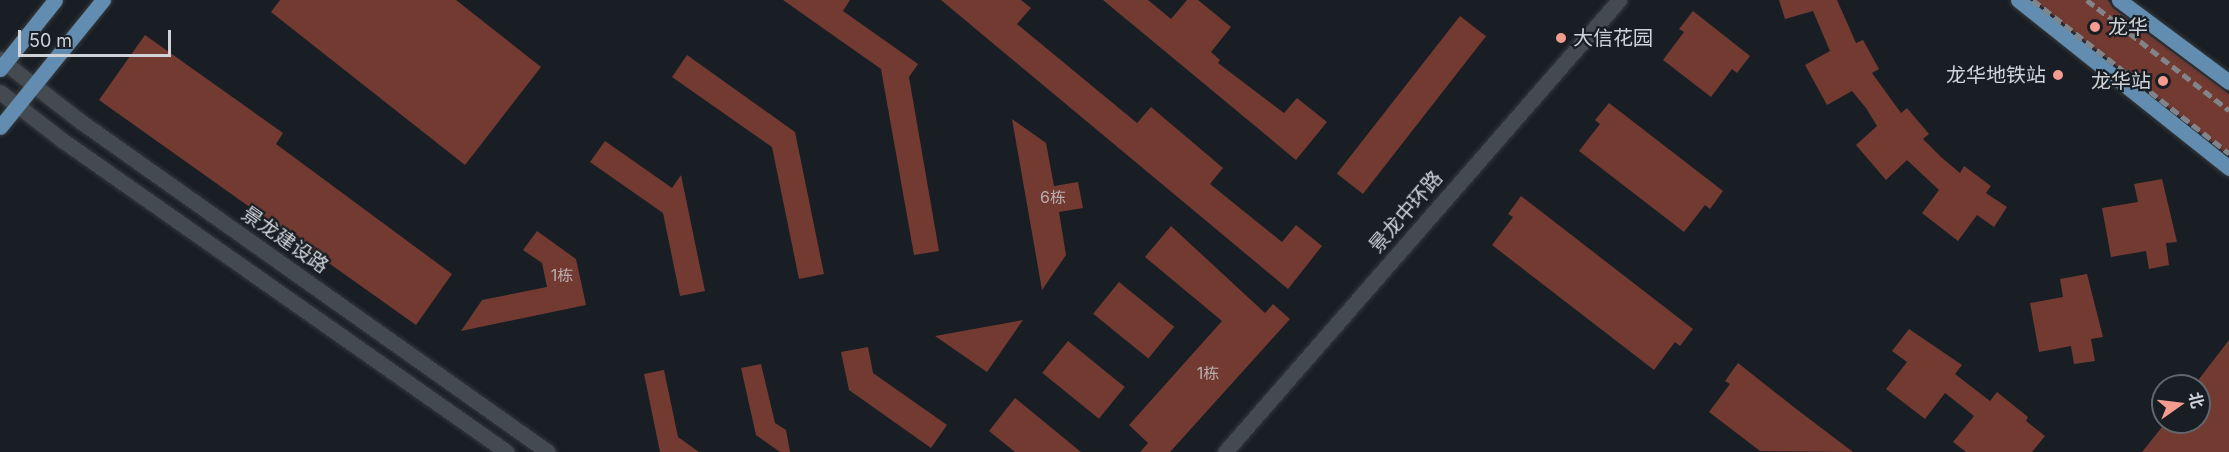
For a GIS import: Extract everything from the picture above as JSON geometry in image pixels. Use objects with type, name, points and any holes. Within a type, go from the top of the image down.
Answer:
[{"type":"main road","points":[[2,63],[55,0]]},
{"type":"main road","points":[[0,127],[103,0]]},
{"type":"main road","name":"景龙中环路","points":[[1225,452],[1619,0]]},
{"type":"main road","points":[[2018,0],[2229,168]]},
{"type":"main road","points":[[2118,0],[2229,82]]},
{"type":"main road","name":"景龙建设路","points":[[2,63],[548,452]]},
{"type":"main road","points":[[0,92],[507,452]]},
{"type":"building","points":[[280,0],[456,0],[541,67],[465,165],[271,12]]},
{"type":"building","points":[[783,0],[850,0],[843,11],[918,64],[909,77],[939,251],[914,255],[881,69]]},
{"type":"building","points":[[941,0],[1021,0],[1031,8],[1017,24],[1137,123],[1151,107],[1223,168],[1210,184],[1282,242],[1296,225],[1322,246],[1288,289]]},
{"type":"building","points":[[1103,0],[1148,0],[1171,19],[1187,0],[1198,0],[1231,27],[1211,52],[1220,60],[1218,63],[1284,113],[1297,98],[1327,122],[1296,160]]},
{"type":"building","points":[[1779,0],[1837,0],[1856,43],[1863,40],[1879,69],[1872,73],[1901,113],[1907,108],[1929,134],[1923,139],[1941,157],[1960,173],[1964,166],[1991,186],[1986,193],[2007,207],[1994,227],[1977,215],[1958,241],[1922,213],[1939,190],[1907,160],[1886,180],[1856,145],[1877,126],[1866,108],[1852,91],[1827,105],[1805,65],[1830,51],[1813,11],[1785,19]]},
{"type":"building","name":"龙华站","points":[[2034,0],[2108,0],[2113,8],[2229,94],[2229,156]]},
{"type":"building","points":[[1693,11],[1750,56],[1737,73],[1732,69],[1711,97],[1663,60],[1684,32],[1679,29]]},
{"type":"building","points":[[1460,16],[1486,36],[1363,194],[1337,174]]},
{"type":"building","points":[[145,35],[283,133],[276,144],[452,274],[416,325],[99,100]]},
{"type":"building","points":[[687,55],[795,132],[824,274],[799,279],[772,147],[672,77]]},
{"type":"building","points":[[1609,103],[1723,191],[1710,209],[1705,205],[1684,232],[1579,151],[1600,124],[1595,120]]},
{"type":"building","points":[[1012,119],[1046,143],[1054,186],[1078,182],[1083,208],[1059,212],[1066,255],[1042,290]]},
{"type":"building","points":[[605,141],[672,188],[681,175],[705,291],[680,296],[663,213],[590,162]]},
{"type":"building","points":[[2162,179],[2177,242],[2166,243],[2169,265],[2149,269],[2146,251],[2111,257],[2102,208],[2138,202],[2134,184]]},
{"type":"building","points":[[1521,196],[1693,329],[1680,346],[1675,342],[1654,370],[1492,245],[1513,217],[1508,214]]},
{"type":"building","points":[[1171,226],[1265,313],[1273,304],[1290,319],[1170,452],[1140,452],[1148,443],[1129,425],[1222,321],[1145,257]]},
{"type":"building","points":[[537,231],[576,259],[586,305],[461,331],[482,300],[547,287],[542,263],[523,250]]},
{"type":"building","points":[[2087,274],[2103,337],[2091,339],[2095,361],[2074,364],[2071,346],[2039,352],[2030,303],[2063,297],[2060,279]]},
{"type":"building","points":[[1119,282],[1174,327],[1148,359],[1093,314]]},
{"type":"building","points":[[1023,320],[987,372],[935,336]]},
{"type":"building","points":[[1909,329],[1962,365],[1955,374],[1990,401],[1997,392],[2028,417],[2026,421],[2045,436],[2032,452],[1966,452],[1953,442],[1974,416],[1945,393],[1925,419],[1886,389],[1907,362],[1892,351]]},
{"type":"building","points":[[2229,340],[2229,452],[2142,452],[2156,434],[2211,434],[2211,374],[2203,374]]},
{"type":"building","points":[[1068,341],[1125,387],[1099,419],[1042,373]]},
{"type":"building","points":[[868,347],[873,373],[947,425],[931,448],[849,390],[841,352]]},
{"type":"building","points":[[1738,363],[1853,452],[1760,451],[1709,412],[1730,384],[1725,381]]},
{"type":"building","points":[[761,364],[775,423],[786,430],[790,452],[780,452],[756,435],[741,368]]},
{"type":"building","points":[[664,370],[678,437],[699,452],[660,452],[644,374]]},
{"type":"building","points":[[1015,398],[1081,452],[1015,452],[989,431]]},
{"type":"railway","points":[[2033,0],[2229,153]]},
{"type":"railway","points":[[2087,0],[2229,110]]},
{"type":"place","name":"龙华","points":[[2095,27]]},
{"type":"place","name":"大信花园","points":[[1561,38]]},
{"type":"place","name":"龙华地铁站","points":[[2058,75]]},
{"type":"place","name":"龙华站","points":[[2163,81]]}]
